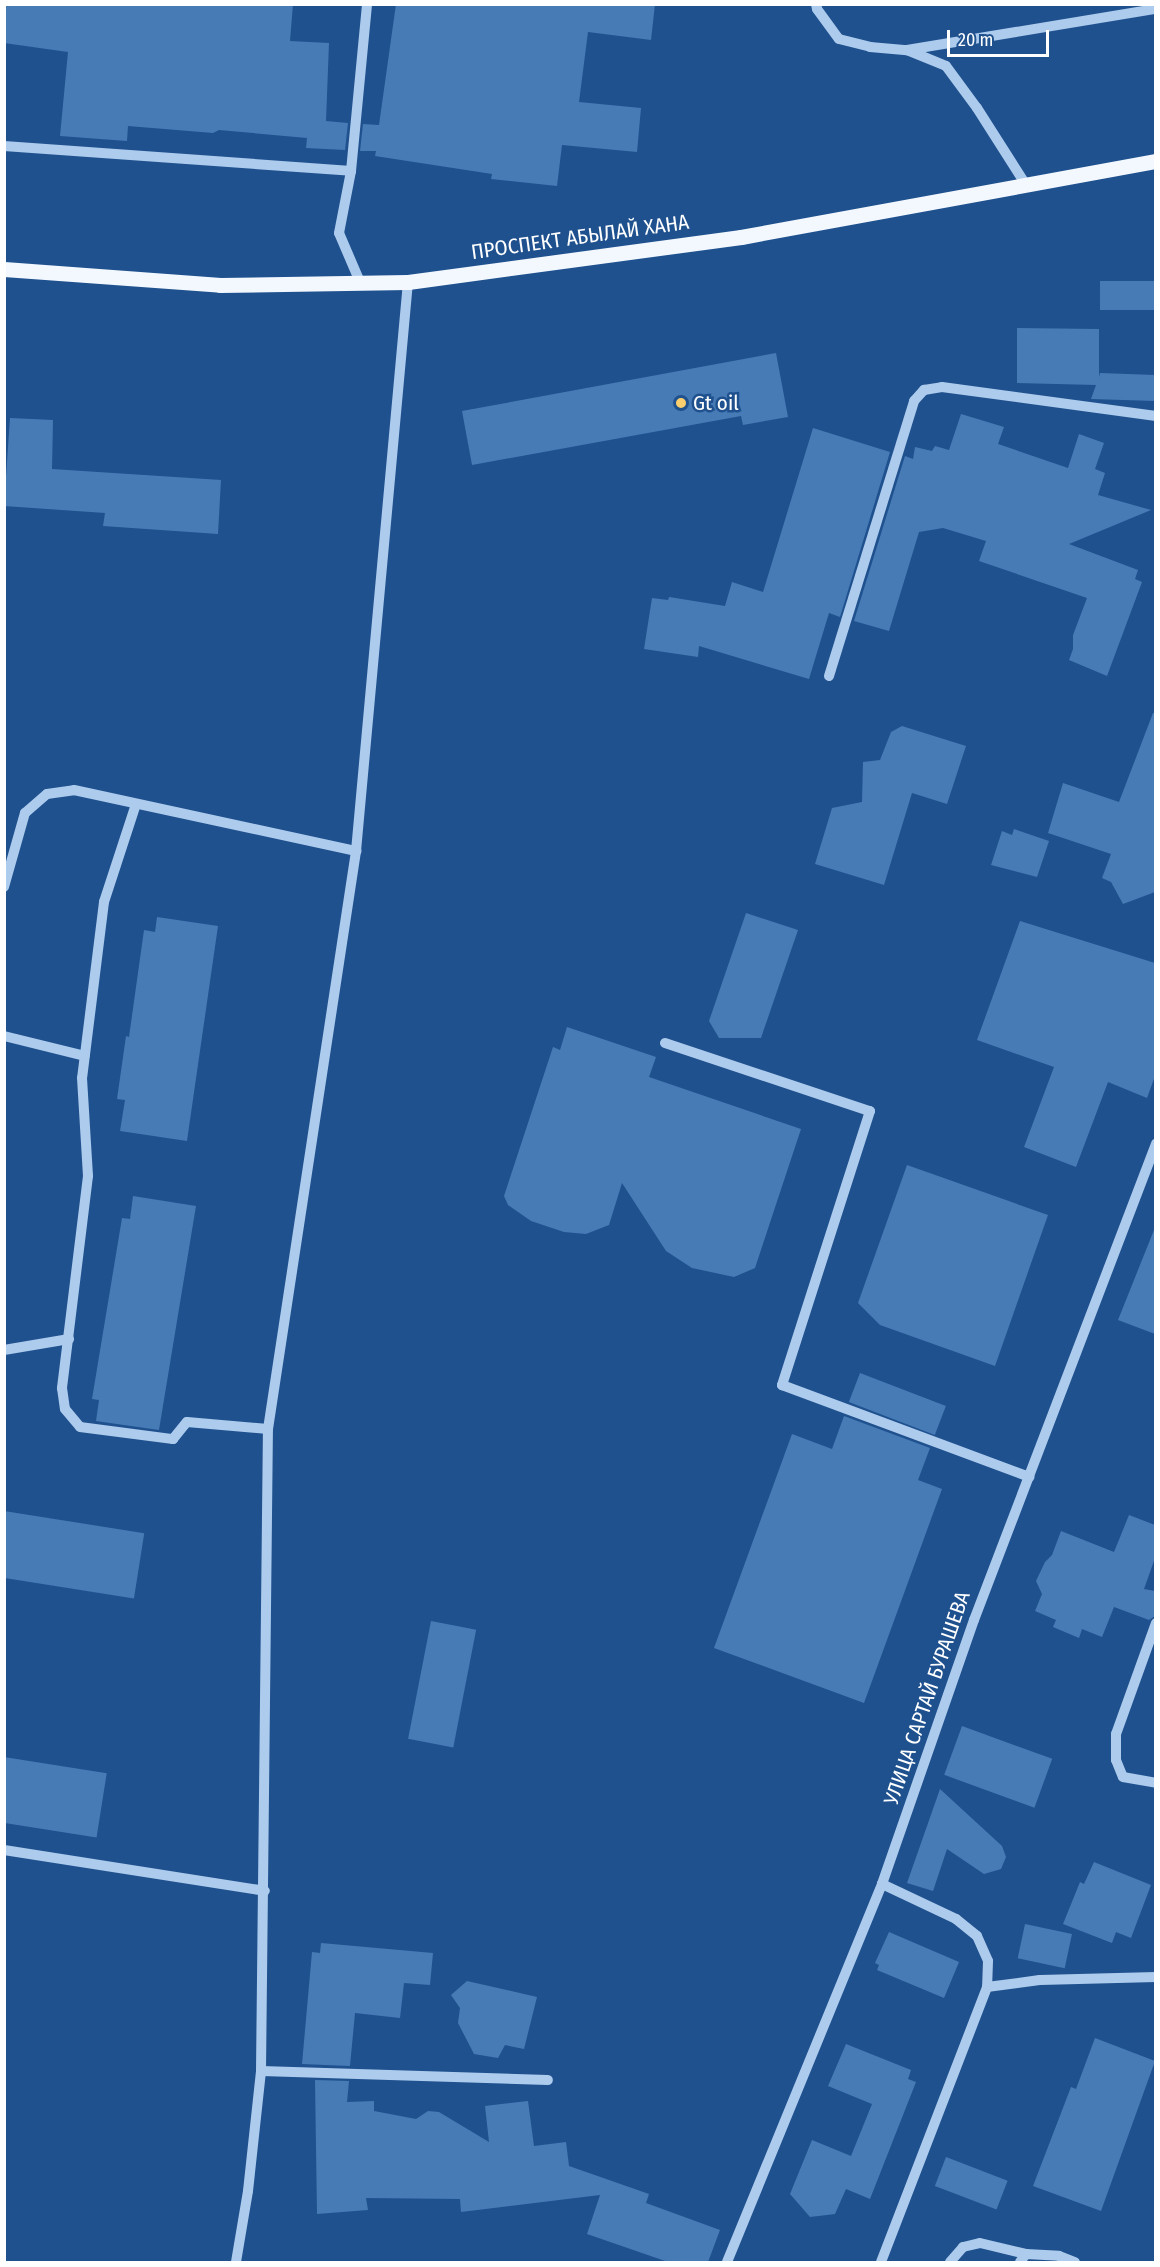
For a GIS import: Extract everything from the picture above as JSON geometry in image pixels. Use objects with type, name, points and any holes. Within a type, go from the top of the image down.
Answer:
[{"type":"main road","name":"ПРОСПЕКТ АБЫЛАЙ ХАНА","points":[[4,269],[220,285],[408,282],[741,237],[1155,161]]},
{"type":"street","points":[[360,282],[339,233],[351,171],[367,4]]},
{"type":"street","points":[[816,4],[817,9],[839,39],[870,47],[907,50],[1155,9]]},
{"type":"street","points":[[907,50],[946,66],[977,108],[1026,185]]},
{"type":"street","points":[[4,146],[351,171]]},
{"type":"street","points":[[236,2262],[248,2191],[261,2071],[265,1891],[268,1430],[356,851],[408,282]]},
{"type":"street","points":[[829,676],[914,401],[924,390],[942,387],[1155,416]]},
{"type":"street","points":[[4,887],[25,813],[47,794],[74,790],[356,851]]},
{"type":"street","points":[[136,804],[104,902],[82,1078],[88,1176],[62,1388],[65,1409],[80,1427],[173,1439],[187,1422],[268,1430]]},
{"type":"street","points":[[4,1036],[85,1056]]},
{"type":"street","points":[[665,1043],[870,1111],[782,1385],[1029,1477]]},
{"type":"street","name":"УЛИЦА САРТАЙ БУРАШЕВА","points":[[727,2262],[882,1884],[974,1620],[1154,1150]]},
{"type":"street","points":[[4,1350],[69,1339]]},
{"type":"street","points":[[1155,1623],[1116,1734],[1116,1760],[1123,1777],[1155,1783]]},
{"type":"street","points":[[4,1850],[265,1891]]},
{"type":"street","points":[[881,2262],[987,1987],[988,1961],[977,1936],[956,1919],[882,1884]]},
{"type":"street","points":[[987,1987],[1040,1980],[1155,1977]]},
{"type":"street","points":[[261,2071],[548,2080]]},
{"type":"street","points":[[950,2262],[963,2247],[980,2243],[1023,2258],[1059,2256],[1075,2262]]},
{"type":"building","points":[[4,4],[293,4],[290,41],[329,43],[326,121],[348,123],[345,150],[306,148],[307,138],[219,130],[213,133],[128,126],[127,141],[60,136],[68,52],[4,43]]},
{"type":"building","points":[[396,4],[655,4],[651,40],[588,32],[579,102],[641,108],[637,152],[562,145],[557,186],[491,179],[492,174],[375,156],[376,151],[360,151],[363,124],[379,125]]},
{"type":"building","points":[[1100,281],[1155,281],[1155,310],[1100,310]]},
{"type":"building","points":[[1017,328],[1099,329],[1099,377],[1100,373],[1155,375],[1155,401],[1091,399],[1096,385],[1017,383]]},
{"type":"building","points":[[776,353],[788,417],[743,425],[741,416],[472,465],[462,411]]},
{"type":"building","points":[[961,414],[1004,427],[998,444],[1068,468],[1079,434],[1104,443],[1095,469],[1105,473],[1098,495],[1151,510],[1069,544],[1138,570],[1135,579],[1142,582],[1107,676],[1069,660],[1073,649],[1073,635],[1087,598],[979,561],[986,541],[943,528],[919,532],[889,631],[854,621],[905,456],[913,459],[915,447],[932,451],[935,446],[949,450]]},
{"type":"building","points":[[10,418],[53,420],[52,469],[221,480],[218,534],[103,526],[105,513],[4,506]]},
{"type":"building","points":[[813,428],[890,452],[840,617],[829,613],[809,679],[699,646],[698,657],[644,649],[652,598],[668,600],[669,597],[725,606],[732,582],[763,592]]},
{"type":"building","points":[[1153,713],[1155,713],[1155,892],[1123,904],[1111,882],[1102,878],[1111,854],[1048,833],[1063,783],[1119,802]]},
{"type":"building","points":[[902,726],[966,746],[947,804],[912,793],[884,885],[815,864],[832,808],[862,802],[863,762],[880,760],[891,732]]},
{"type":"building","points":[[1014,829],[1049,841],[1037,877],[991,865],[1002,831],[1012,835]]},
{"type":"building","points":[[746,913],[798,930],[761,1038],[719,1038],[709,1021]]},
{"type":"building","points":[[157,917],[218,926],[187,1141],[120,1131],[125,1100],[117,1099],[126,1036],[129,1037],[144,930],[155,932]]},
{"type":"building","points":[[1020,921],[1155,963],[1155,1076],[1147,1098],[1108,1082],[1076,1167],[1024,1147],[1054,1067],[977,1040]]},
{"type":"building","points":[[567,1027],[656,1057],[649,1077],[801,1129],[755,1268],[734,1277],[692,1268],[666,1251],[622,1183],[609,1225],[586,1234],[564,1232],[531,1221],[508,1205],[504,1196],[553,1047],[560,1050]]},
{"type":"building","points":[[907,1165],[1048,1215],[995,1366],[880,1325],[858,1303]]},
{"type":"building","points":[[133,1196],[196,1206],[159,1430],[96,1421],[99,1400],[92,1399],[122,1218],[130,1219]]},
{"type":"building","points":[[1155,1230],[1155,1334],[1118,1320]]},
{"type":"building","points":[[860,1373],[946,1406],[935,1435],[849,1402]]},
{"type":"building","points":[[844,1416],[930,1448],[918,1480],[942,1489],[864,1703],[714,1648],[792,1434],[832,1449]]},
{"type":"building","points":[[4,1511],[144,1533],[134,1598],[4,1578]]},
{"type":"building","points":[[1129,1515],[1155,1525],[1155,1558],[1144,1589],[1155,1591],[1155,1616],[1149,1620],[1114,1607],[1102,1637],[1082,1629],[1079,1638],[1053,1627],[1056,1620],[1035,1611],[1042,1594],[1036,1581],[1045,1562],[1052,1555],[1061,1531],[1114,1552]]},
{"type":"building","points":[[431,1621],[476,1630],[453,1748],[408,1739]]},
{"type":"building","points":[[962,1726],[1052,1759],[1034,1808],[944,1775]]},
{"type":"building","points":[[4,1757],[107,1773],[97,1837],[4,1823]]},
{"type":"building","points":[[940,1789],[1002,1846],[1006,1857],[1001,1869],[984,1874],[947,1849],[933,1891],[907,1883]]},
{"type":"building","points":[[1094,1862],[1151,1885],[1131,1938],[1116,1932],[1112,1943],[1063,1924],[1080,1882],[1084,1884]]},
{"type":"building","points":[[1025,1924],[1072,1934],[1065,1968],[1018,1958]]},
{"type":"building","points":[[889,1932],[959,1962],[944,1998],[877,1970],[879,1965],[875,1963]]},
{"type":"building","points":[[321,1943],[433,1953],[430,1985],[404,1983],[400,2018],[355,2013],[350,2066],[302,2064],[312,1952],[320,1953]]},
{"type":"building","points":[[467,1981],[537,1997],[524,2049],[505,2045],[498,2058],[474,2054],[458,2023],[460,2008],[451,1995]]},
{"type":"building","points":[[1095,2038],[1155,2061],[1101,2211],[1033,2186],[1071,2087],[1076,2089]]},
{"type":"building","points":[[846,2044],[911,2070],[908,2079],[916,2082],[870,2199],[846,2189],[835,2214],[810,2217],[790,2194],[812,2140],[851,2156],[872,2104],[828,2086]]},
{"type":"building","points":[[315,2080],[349,2081],[347,2102],[374,2101],[374,2111],[416,2119],[428,2111],[439,2112],[489,2142],[485,2106],[528,2101],[534,2146],[566,2142],[569,2166],[649,2194],[646,2203],[720,2230],[708,2262],[668,2262],[587,2234],[600,2195],[461,2212],[460,2199],[366,2198],[368,2210],[317,2214]]},
{"type":"building","points":[[946,2157],[1008,2181],[997,2210],[935,2186]]},
{"type":"place","name":"Gt oil","points":[[681,403]]}]
